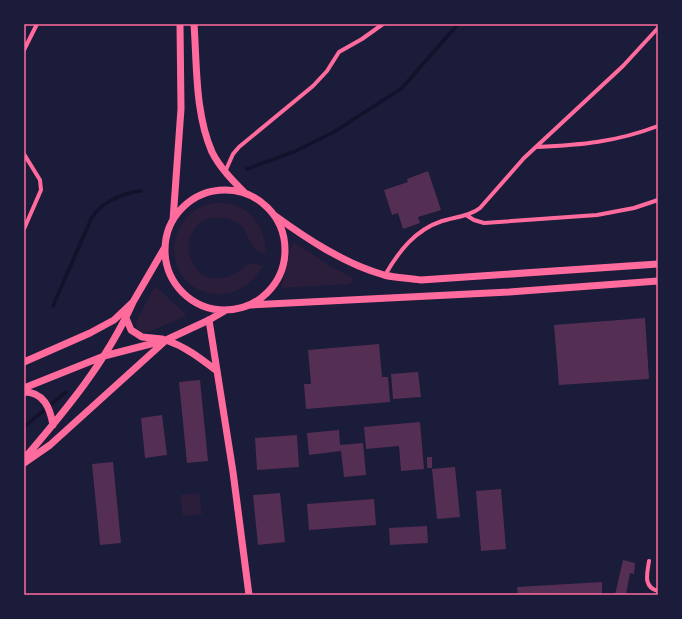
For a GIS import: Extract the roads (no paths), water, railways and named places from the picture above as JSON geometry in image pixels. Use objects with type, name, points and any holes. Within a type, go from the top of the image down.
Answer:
[{"type":"main road","points":[[173,220],[181,109],[180,24]]},
{"type":"main road","points":[[194,24],[199,105],[205,131],[213,153],[225,173],[245,194]]},
{"type":"main road","points":[[24,459],[54,425],[104,356],[165,246],[173,220],[181,209],[192,200],[204,194],[217,191],[231,191],[245,194],[261,202],[274,215],[298,233],[346,260],[385,275],[421,280],[658,264]]},
{"type":"main road","points":[[251,305],[265,295],[277,282],[283,266],[285,248],[282,231],[274,215]]},
{"type":"main road","points":[[165,246],[167,266],[175,284],[189,298],[206,307],[226,310],[251,305],[447,296],[658,281]]},
{"type":"main road","points":[[24,362],[90,334],[114,320],[133,302]]},
{"type":"main road","points":[[24,388],[104,356],[166,340],[209,320],[226,310]]},
{"type":"main road","points":[[126,318],[132,330],[142,337],[166,340],[181,345],[194,352],[217,371]]},
{"type":"main road","points":[[209,320],[234,472],[250,595]]},
{"type":"main road","points":[[24,464],[50,445],[166,340]]},
{"type":"main road","points":[[24,392],[37,395],[48,404],[54,425]]},
{"type":"street","points":[[24,50],[37,24]]},
{"type":"street","points":[[225,173],[233,154],[238,147],[313,86],[327,72],[339,52],[362,39],[383,24]]},
{"type":"street","points":[[385,275],[401,250],[408,242],[421,232],[438,222],[466,214],[480,208],[524,158],[623,66],[658,28]]},
{"type":"street","points":[[536,147],[569,146],[602,142],[635,135],[658,126]]},
{"type":"street","points":[[24,154],[40,180],[41,190],[24,230]]},
{"type":"street","points":[[466,214],[474,220],[484,223],[597,215],[634,208],[658,200]]},
{"type":"street","points":[[649,561],[647,577],[648,585],[652,590],[658,591]]},
{"type":"waterway","points":[[247,169],[296,151],[334,132],[402,88],[458,24]]},
{"type":"waterway","points":[[53,306],[95,213],[100,207],[112,199],[141,191]]},
{"type":"waterway","points":[[24,427],[66,392]]}]
